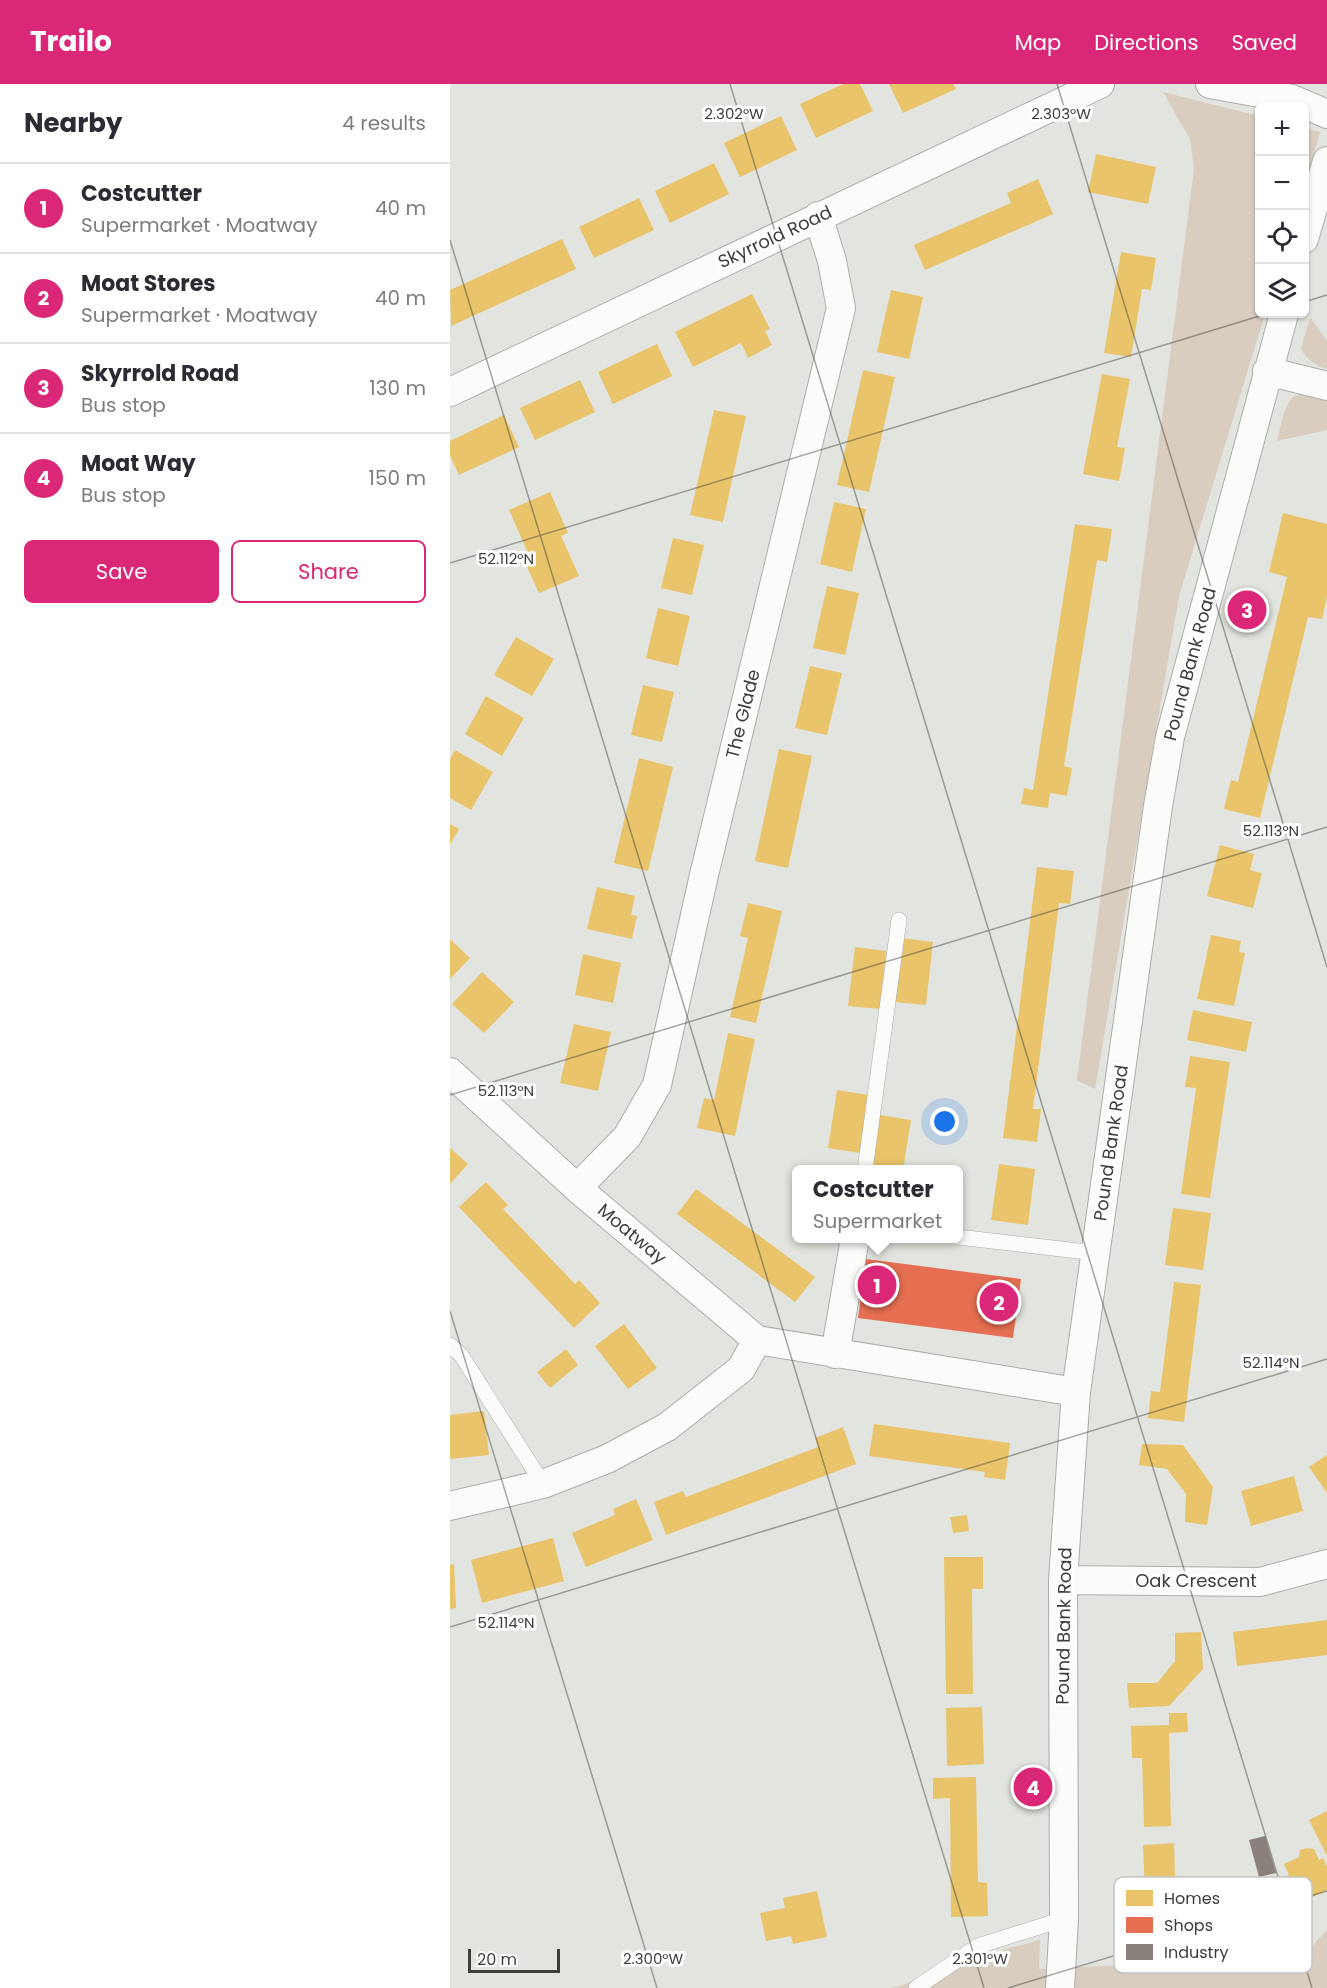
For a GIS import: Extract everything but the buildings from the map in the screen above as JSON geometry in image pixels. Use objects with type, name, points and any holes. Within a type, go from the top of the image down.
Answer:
[{"type":"street","name":"Skyrrold Road","points":[[450,392],[1100,84]]},
{"type":"street","points":[[1210,84],[1292,99],[1327,114]]},
{"type":"street","points":[[1309,225],[1327,161]]},
{"type":"street","name":"The Glade","points":[[578,1188],[627,1137],[657,1085],[706,863],[842,308],[832,261],[818,216]]},
{"type":"street","name":"Pound Bank Road","points":[[1060,1988],[1064,1919],[1063,1580],[1076,1392],[1151,853],[1170,737],[1283,318]]},
{"type":"street","points":[[1267,371],[1327,386]]},
{"type":"street","name":"Moatway","points":[[450,1072],[578,1188],[758,1340],[1076,1392]]},
{"type":"street","points":[[835,1354],[854,1243]]},
{"type":"street","points":[[450,1506],[543,1484],[607,1459],[667,1427],[741,1369],[758,1340]]},
{"type":"street","name":"Oak Crescent","points":[[1063,1580],[1260,1582],[1327,1564]]},
{"type":"lane","points":[[866,1165],[899,920]]},
{"type":"lane","points":[[963,1238],[1096,1253]]},
{"type":"lane","points":[[450,1345],[461,1355],[543,1484]]},
{"type":"lane","points":[[916,1988],[978,1946],[1064,1919]]},
{"type":"shaded area","points":[[1163,92],[1255,115],[1255,318],[1264,318],[1179,596],[1095,1089],[1077,1080],[1194,169],[1190,139]]},
{"type":"shaded area","points":[[1309,129],[1320,132],[1309,170],[1309,156]]},
{"type":"shaded area","points":[[1310,317],[1327,341],[1327,369],[1312,362],[1301,349]]},
{"type":"shaded area","points":[[1309,393],[1327,394],[1327,430],[1277,441],[1283,417],[1291,399]]},
{"type":"shaded area","points":[[1327,1930],[1327,1988],[891,1988],[901,1986],[940,1967],[1040,1940],[1039,1969],[1114,1966],[1114,1973],[1312,1973],[1312,1946]]},
{"type":"place","name":"Skyrrold Road","points":[[1247,610]]},
{"type":"place","name":"Costcutter","points":[[877,1285]]},
{"type":"place","name":"Moat Stores","points":[[999,1302]]},
{"type":"place","name":"Moat Way","points":[[1033,1787]]}]
